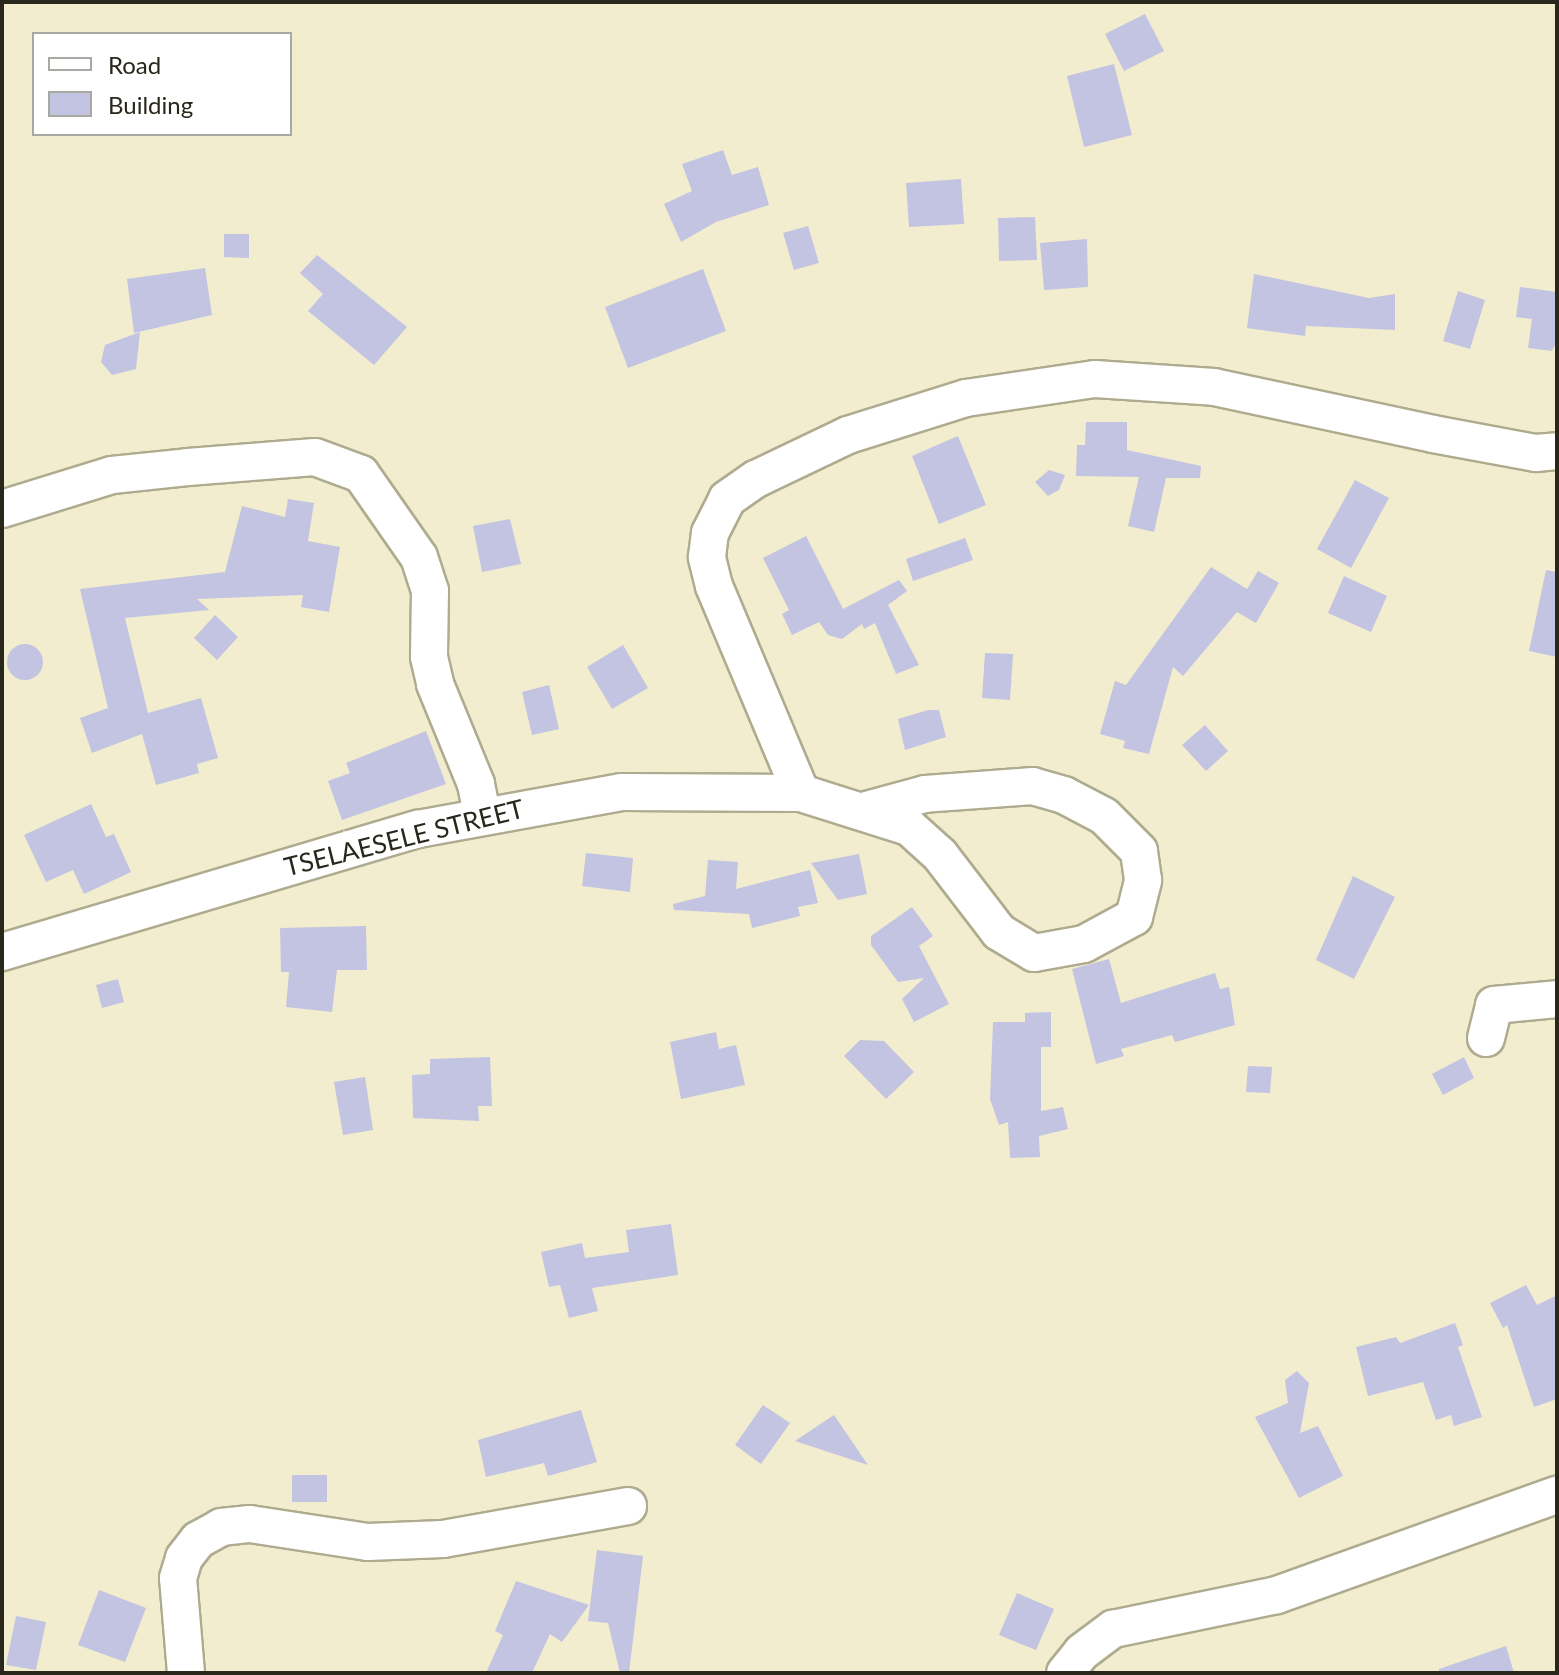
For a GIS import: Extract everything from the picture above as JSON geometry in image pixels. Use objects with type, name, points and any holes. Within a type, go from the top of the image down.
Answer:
[{"type":"street","points":[[801,793],[714,586],[707,557],[710,533],[727,499],[756,479],[848,435],[966,398],[1095,379],[1214,387],[1448,437],[1536,453],[1557,451]]},
{"type":"street","points":[[2,509],[112,475],[188,467],[315,457],[361,474],[419,557],[430,591],[429,657],[435,684],[476,784],[482,815]]},
{"type":"street","name":"TSELAESELE STREET","points":[[2,952],[246,877],[482,815],[622,792],[801,793],[909,827],[940,855],[999,932],[1034,953],[1084,944],[1134,917],[1143,880],[1139,851],[1104,816],[1064,795],[1033,786],[925,794],[863,811]]},
{"type":"street","points":[[1486,1038],[1494,1005],[1557,999]]},
{"type":"street","points":[[1065,1673],[1082,1652],[1113,1629],[1277,1595],[1557,1495]]},
{"type":"street","points":[[186,1673],[178,1578],[184,1558],[198,1540],[221,1527],[250,1524],[368,1542],[443,1539],[628,1506]]},
{"type":"building","points":[[1145,14],[1164,51],[1124,71],[1105,34]]},
{"type":"building","points":[[1114,64],[1132,135],[1084,147],[1067,76]]},
{"type":"building","points":[[723,150],[732,175],[758,167],[769,205],[716,222],[681,242],[664,204],[692,191],[682,164]]},
{"type":"building","points":[[961,179],[964,224],[909,227],[906,183]]},
{"type":"building","points":[[1035,217],[1037,260],[999,261],[998,218]]},
{"type":"building","points":[[808,226],[819,263],[794,270],[783,233]]},
{"type":"building","points":[[224,234],[249,234],[249,258],[224,257]]},
{"type":"building","points":[[1087,239],[1088,287],[1044,290],[1040,243]]},
{"type":"building","points":[[317,255],[407,327],[374,365],[308,311],[323,294],[300,273]]},
{"type":"building","points":[[205,268],[212,315],[134,333],[127,279]]},
{"type":"building","points":[[703,269],[726,331],[628,368],[605,307]]},
{"type":"building","points":[[1254,274],[1369,298],[1395,294],[1395,330],[1306,326],[1305,336],[1247,328]]},
{"type":"building","points":[[1520,287],[1557,292],[1557,341],[1552,351],[1528,348],[1532,319],[1516,317]]},
{"type":"building","points":[[1458,291],[1485,300],[1470,349],[1443,341]]},
{"type":"building","points":[[140,332],[136,369],[112,375],[101,362],[105,345]]},
{"type":"building","points":[[1086,422],[1127,422],[1127,450],[1201,466],[1200,478],[1166,478],[1154,532],[1128,526],[1139,477],[1076,476],[1077,445],[1085,445]]},
{"type":"building","points":[[958,436],[986,505],[939,524],[912,456]]},
{"type":"building","points":[[1049,470],[1065,475],[1059,490],[1048,496],[1035,482]]},
{"type":"building","points":[[1355,480],[1389,498],[1351,568],[1317,549]]},
{"type":"building","points":[[288,499],[314,503],[308,541],[340,547],[329,612],[301,607],[303,595],[197,599],[209,610],[125,618],[148,713],[201,698],[218,758],[197,764],[199,773],[156,785],[142,734],[92,753],[80,718],[108,708],[80,589],[225,572],[242,506],[285,517]]},
{"type":"building","points":[[510,519],[521,564],[482,572],[473,526]]},
{"type":"building","points":[[806,536],[843,609],[899,580],[907,591],[888,605],[919,665],[896,674],[875,623],[864,629],[862,624],[842,639],[828,635],[819,622],[792,635],[782,614],[789,610],[763,558]]},
{"type":"building","points":[[965,538],[973,560],[913,581],[906,559]]},
{"type":"building","points":[[1211,567],[1247,589],[1258,571],[1279,583],[1256,623],[1237,612],[1183,676],[1173,667],[1149,754],[1123,748],[1125,741],[1100,734],[1115,681],[1126,685]]},
{"type":"building","points":[[1546,570],[1557,572],[1557,657],[1529,651]]},
{"type":"building","points":[[1344,576],[1387,596],[1371,632],[1328,613]]},
{"type":"building","points":[[215,615],[238,637],[217,660],[194,638]]},
{"type":"building","points":[[25,644],[38,649],[43,662],[38,675],[25,680],[12,675],[7,662],[12,649]]},
{"type":"building","points":[[623,645],[648,688],[612,709],[587,667]]},
{"type":"building","points":[[985,653],[1013,654],[1010,700],[982,698]]},
{"type":"building","points":[[549,685],[559,729],[532,735],[522,692]]},
{"type":"building","points":[[939,710],[946,737],[905,750],[898,719]]},
{"type":"building","points":[[1205,725],[1228,751],[1206,771],[1182,745]]},
{"type":"building","points":[[426,731],[446,784],[342,820],[328,781],[350,773],[346,763]]},
{"type":"building","points":[[91,804],[106,837],[114,834],[131,872],[84,894],[73,870],[46,882],[24,835]]},
{"type":"building","points":[[586,853],[633,858],[630,892],[582,886]]},
{"type":"building","points":[[859,854],[867,894],[838,900],[811,863]]},
{"type":"building","points":[[708,860],[738,862],[736,889],[810,870],[818,903],[798,907],[800,916],[752,928],[749,914],[674,910],[673,904],[705,896]]},
{"type":"building","points":[[1353,876],[1395,897],[1354,979],[1316,960]]},
{"type":"building","points":[[912,907],[933,936],[919,946],[949,1004],[914,1022],[902,999],[924,978],[898,982],[871,945],[871,936]]},
{"type":"building","points":[[366,926],[367,970],[337,970],[332,1012],[286,1007],[289,972],[281,972],[280,928]]},
{"type":"building","points":[[1109,959],[1121,1003],[1215,973],[1220,989],[1229,987],[1235,1025],[1175,1042],[1172,1035],[1121,1049],[1124,1056],[1096,1064],[1072,969]]},
{"type":"building","points":[[118,979],[124,1002],[102,1008],[96,985]]},
{"type":"building","points":[[1051,1012],[1051,1047],[1041,1047],[1041,1111],[1063,1107],[1068,1129],[1039,1136],[1040,1157],[1010,1158],[1008,1122],[999,1125],[990,1099],[993,1022],[1025,1022],[1025,1013]]},
{"type":"building","points":[[716,1032],[719,1049],[736,1045],[745,1085],[681,1099],[670,1042]]},
{"type":"building","points":[[860,1040],[884,1041],[914,1072],[886,1099],[844,1056]]},
{"type":"building","points":[[490,1057],[492,1106],[478,1106],[479,1121],[413,1118],[412,1075],[430,1074],[430,1059]]},
{"type":"building","points":[[1464,1057],[1474,1078],[1443,1095],[1432,1074]]},
{"type":"building","points":[[1248,1066],[1272,1067],[1270,1093],[1246,1092]]},
{"type":"building","points":[[365,1077],[373,1130],[343,1135],[334,1082]]},
{"type":"building","points":[[671,1224],[678,1275],[592,1288],[598,1311],[569,1318],[560,1285],[549,1287],[541,1252],[582,1243],[585,1258],[629,1252],[626,1230]]},
{"type":"building","points":[[1526,1285],[1537,1305],[1557,1295],[1557,1399],[1534,1407],[1507,1325],[1503,1328],[1490,1303]]},
{"type":"building","points":[[1455,1323],[1463,1345],[1458,1347],[1482,1417],[1454,1426],[1451,1415],[1436,1420],[1423,1382],[1368,1396],[1356,1347],[1396,1337],[1400,1343]]},
{"type":"building","points":[[1297,1371],[1309,1383],[1300,1433],[1318,1426],[1343,1476],[1299,1498],[1255,1417],[1288,1403],[1285,1380]]},
{"type":"building","points":[[763,1405],[790,1423],[761,1464],[735,1445]]},
{"type":"building","points":[[581,1410],[597,1462],[548,1476],[544,1463],[486,1477],[478,1440]]},
{"type":"building","points":[[834,1415],[868,1465],[795,1441]]},
{"type":"building","points":[[292,1475],[327,1475],[327,1502],[292,1502]]},
{"type":"building","points":[[597,1550],[643,1556],[629,1673],[620,1673],[608,1623],[588,1621]]},
{"type":"building","points":[[516,1581],[589,1605],[562,1642],[550,1634],[532,1673],[486,1673],[503,1635],[495,1631]]},
{"type":"building","points":[[99,1590],[146,1608],[125,1662],[78,1645]]},
{"type":"building","points":[[1017,1593],[1054,1609],[1036,1650],[999,1635]]},
{"type":"building","points":[[16,1616],[46,1622],[36,1670],[6,1665]]},
{"type":"building","points":[[1506,1646],[1514,1673],[1439,1673],[1439,1669]]}]
